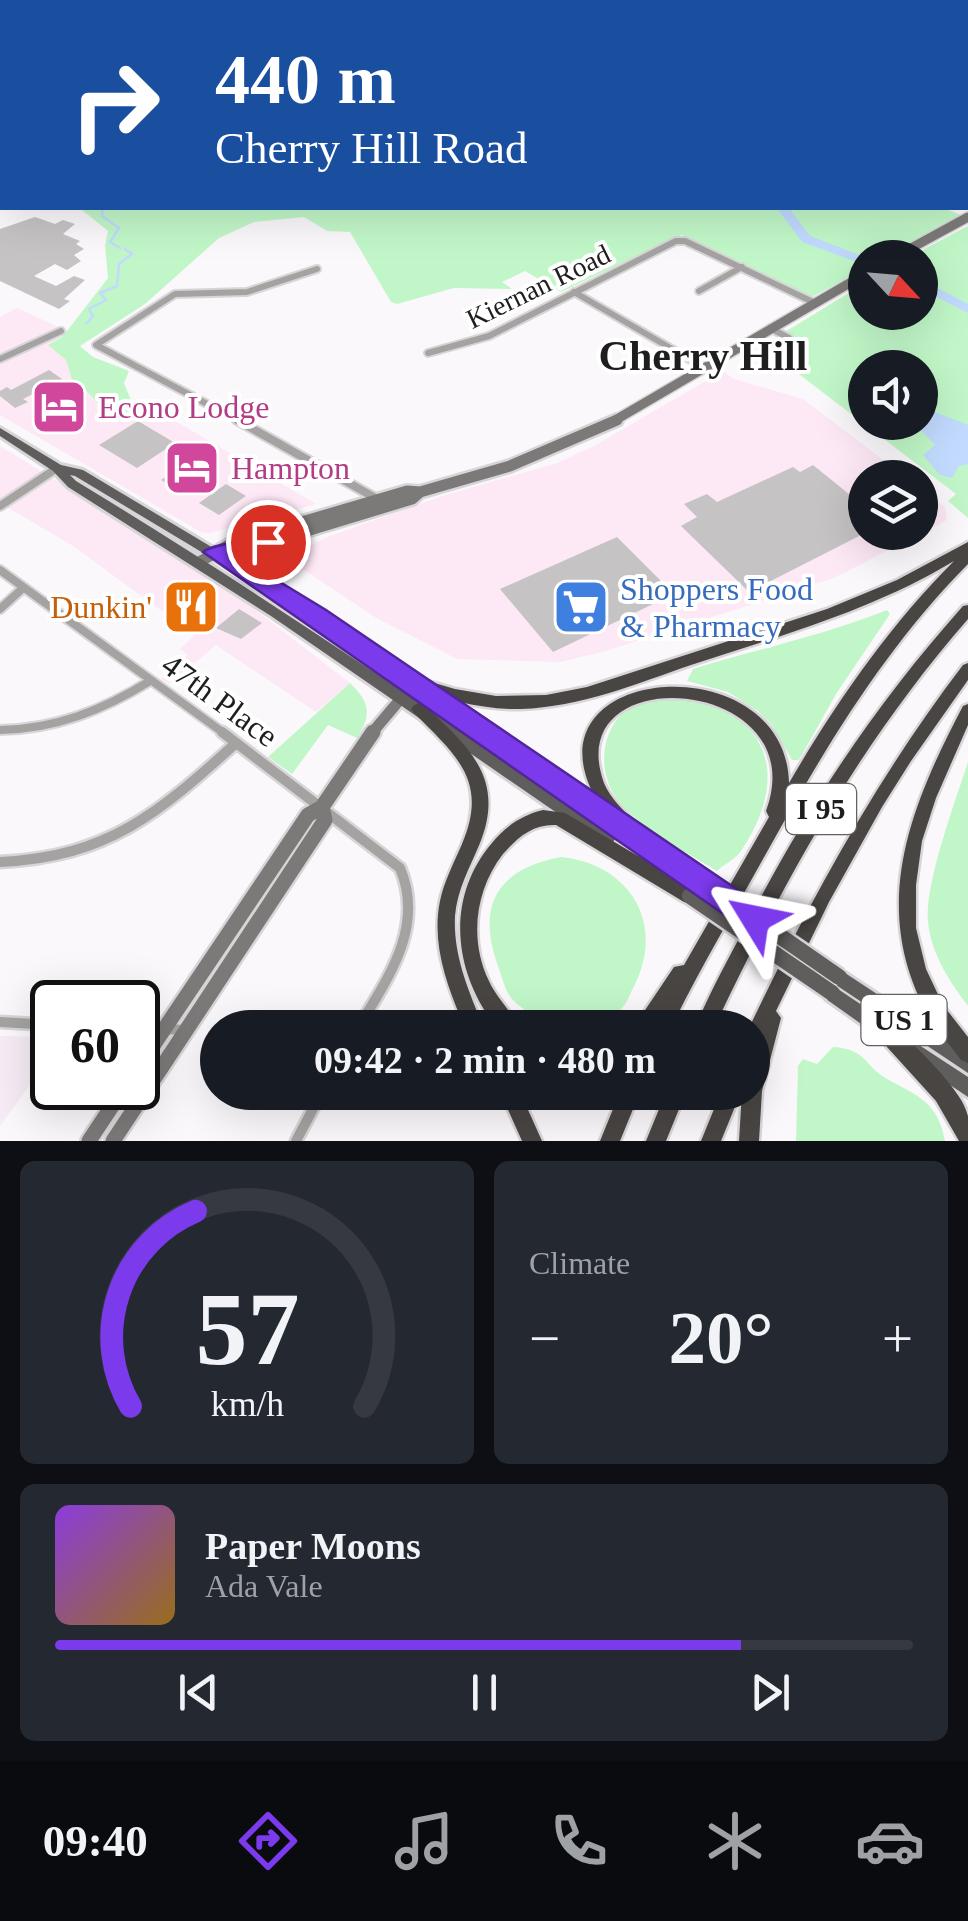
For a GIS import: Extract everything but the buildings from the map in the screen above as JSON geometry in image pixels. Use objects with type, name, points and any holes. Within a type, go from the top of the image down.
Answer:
[{"type":"highway","points":[[414,683],[463,698],[503,703],[577,695],[836,613],[930,571],[968,546]]},
{"type":"highway","points":[[671,1010],[736,892],[881,649],[926,596],[968,556]]},
{"type":"highway","name":"I 95","points":[[713,1010],[768,900],[822,807],[889,706],[968,610]]},
{"type":"highway","name":"I 95","points":[[767,1010],[878,801],[968,670]]},
{"type":"highway","points":[[638,838],[613,811],[596,784],[591,758],[597,729],[618,706],[646,692],[681,689],[718,696],[736,705],[763,728],[779,760],[781,776],[776,806],[736,892],[654,1010]]},
{"type":"highway","points":[[419,709],[464,755],[481,794],[478,826],[446,913],[451,961],[469,1010]]},
{"type":"highway","points":[[968,710],[928,796],[919,826],[906,895],[905,930],[923,992],[968,1053]]},
{"type":"highway","points":[[497,1010],[481,987],[470,954],[468,916],[471,896],[486,864],[523,824],[541,816],[558,818],[695,888]]},
{"type":"highway","points":[[770,1019],[779,983]]},
{"type":"highway","points":[[884,1029],[935,1083],[954,1108],[968,1139]]},
{"type":"highway","points":[[518,1110],[532,1141]]},
{"type":"highway","points":[[610,1141],[623,1110]]},
{"type":"highway","points":[[656,1141],[669,1110]]},
{"type":"highway","points":[[712,1141],[724,1110]]},
{"type":"highway","points":[[748,1141],[751,1110]]},
{"type":"main road","points":[[926,240],[968,217]]},
{"type":"main road","points":[[201,561],[234,542],[407,491],[420,492],[510,466],[603,428],[848,284]]},
{"type":"main road","name":"US 1","points":[[0,431],[57,468],[72,484],[201,561],[836,985],[968,1064]]},
{"type":"main road","name":"US 1","points":[[57,468],[80,473],[266,583],[638,838],[695,888]]},
{"type":"main road","points":[[214,552],[234,553],[412,500],[420,492]]},
{"type":"main road","points":[[266,583],[259,566],[268,550],[303,532]]},
{"type":"main road","points":[[160,1035],[308,814],[322,807],[383,718],[414,683]]},
{"type":"main road","points":[[114,1141],[325,820],[322,807]]},
{"type":"main road","name":"US 1","points":[[836,985],[884,1029],[968,1088]]},
{"type":"main road","points":[[88,1141],[109,1110]]},
{"type":"street","name":"Kiernan Road","points":[[428,353],[489,336],[663,247],[685,241],[742,267]]},
{"type":"street","points":[[699,291],[742,267],[815,303]]},
{"type":"street","points":[[317,269],[247,292],[175,294],[96,345],[348,479],[379,500]]},
{"type":"street","points":[[574,292],[703,367]]},
{"type":"street","points":[[770,328],[789,338]]},
{"type":"street","points":[[0,359],[60,331]]},
{"type":"street","points":[[0,506],[57,468]]},
{"type":"street","name":"47th Place","points":[[0,570],[322,807],[386,856],[405,877],[406,938],[368,1010]]},
{"type":"street","points":[[0,609],[23,588]]},
{"type":"street","points":[[0,730],[38,729],[71,720],[150,681]]},
{"type":"street","points":[[0,862],[58,857],[131,830],[160,812],[236,743]]},
{"type":"street","points":[[0,1022],[30,1023]]},
{"type":"street","points":[[160,1029],[186,1030]]},
{"type":"street","points":[[296,1141],[312,1110]]},
{"type":"shaded area","points":[[17,308],[67,331],[49,345],[66,360],[74,387],[81,386],[116,420],[143,402],[316,504],[210,533],[201,532],[0,415],[0,317]]},
{"type":"shaded area","points":[[723,371],[734,379],[803,399],[848,433],[848,440],[857,440],[884,460],[848,460],[848,550],[889,550],[834,578],[560,662],[457,659],[378,619],[301,568],[297,558],[303,549],[330,536],[442,496],[557,463],[594,446]]},
{"type":"shaded area","points":[[0,446],[209,574],[350,683],[316,712],[216,645],[169,684],[161,679],[188,655],[180,649],[195,635],[73,546],[0,503]]},
{"type":"shaded area","points":[[938,502],[945,507],[947,520],[938,525]]},
{"type":"shaded area","points":[[0,1036],[30,1037],[30,1085],[0,1126]]},
{"type":"green space","points":[[82,210],[949,210],[963,216],[917,240],[848,240],[848,277],[810,298],[682,235],[561,292],[525,271],[502,282],[512,289],[454,288],[397,304],[391,302],[350,232],[327,231],[304,217],[254,222],[219,238],[145,304],[80,346],[93,357],[129,371],[124,383],[134,408],[116,420],[81,386],[74,387],[66,360],[48,345],[63,336],[108,278],[108,231]]},
{"type":"green space","points":[[968,226],[968,518],[948,501],[956,494],[938,480],[938,460],[911,460],[885,440],[938,440],[938,350],[848,350],[848,412],[762,346],[848,293],[848,330],[938,330],[938,242]]},
{"type":"green space","points":[[887,610],[890,614],[836,694],[799,760],[792,760],[772,725],[758,711],[728,692],[687,681],[693,669]]},
{"type":"green space","points":[[350,683],[367,709],[357,738],[328,725],[292,774],[268,757]]},
{"type":"green space","points":[[694,696],[721,707],[742,722],[757,739],[768,779],[755,826],[739,854],[717,871],[637,820],[617,799],[605,771],[607,741],[621,714],[648,698]]},
{"type":"green space","points":[[968,762],[968,1006],[933,945],[928,906],[936,865]]},
{"type":"green space","points":[[561,857],[585,862],[606,871],[636,901],[646,942],[633,988],[620,1010],[526,1010],[508,993],[492,944],[491,908],[507,881],[539,863]]},
{"type":"green space","points":[[833,1047],[859,1054],[879,1074],[925,1102],[937,1117],[945,1141],[796,1141],[798,1066],[803,1059],[817,1064]]},
{"type":"water","points":[[938,413],[968,425],[968,464],[959,466],[952,478],[938,473],[938,460],[927,460],[923,455],[935,445],[930,440],[938,440]]},
{"type":"waterway","points":[[103,210],[102,216],[119,228],[110,242],[120,248]]},
{"type":"waterway","points":[[784,210],[806,239],[848,255]]},
{"type":"waterway","points":[[87,323],[93,316],[89,309],[106,300],[100,293],[117,286],[119,264],[132,254],[125,249]]},
{"type":"waterway","points":[[938,293],[968,309]]},
{"type":"place","name":"Econo Lodge","points":[[59,407]]},
{"type":"place","name":"Hampton","points":[[192,468]]},
{"type":"place","name":"Dunkin'","points":[[191,607]]},
{"type":"place","name":"Shoppers Food & Pharmacy","points":[[581,607]]},
{"type":"district","name":"Cherry Hill","points":[[703,355]]},
{"type":"route","points":[[268,542],[234,553],[214,552],[318,616],[755,919]]}]
